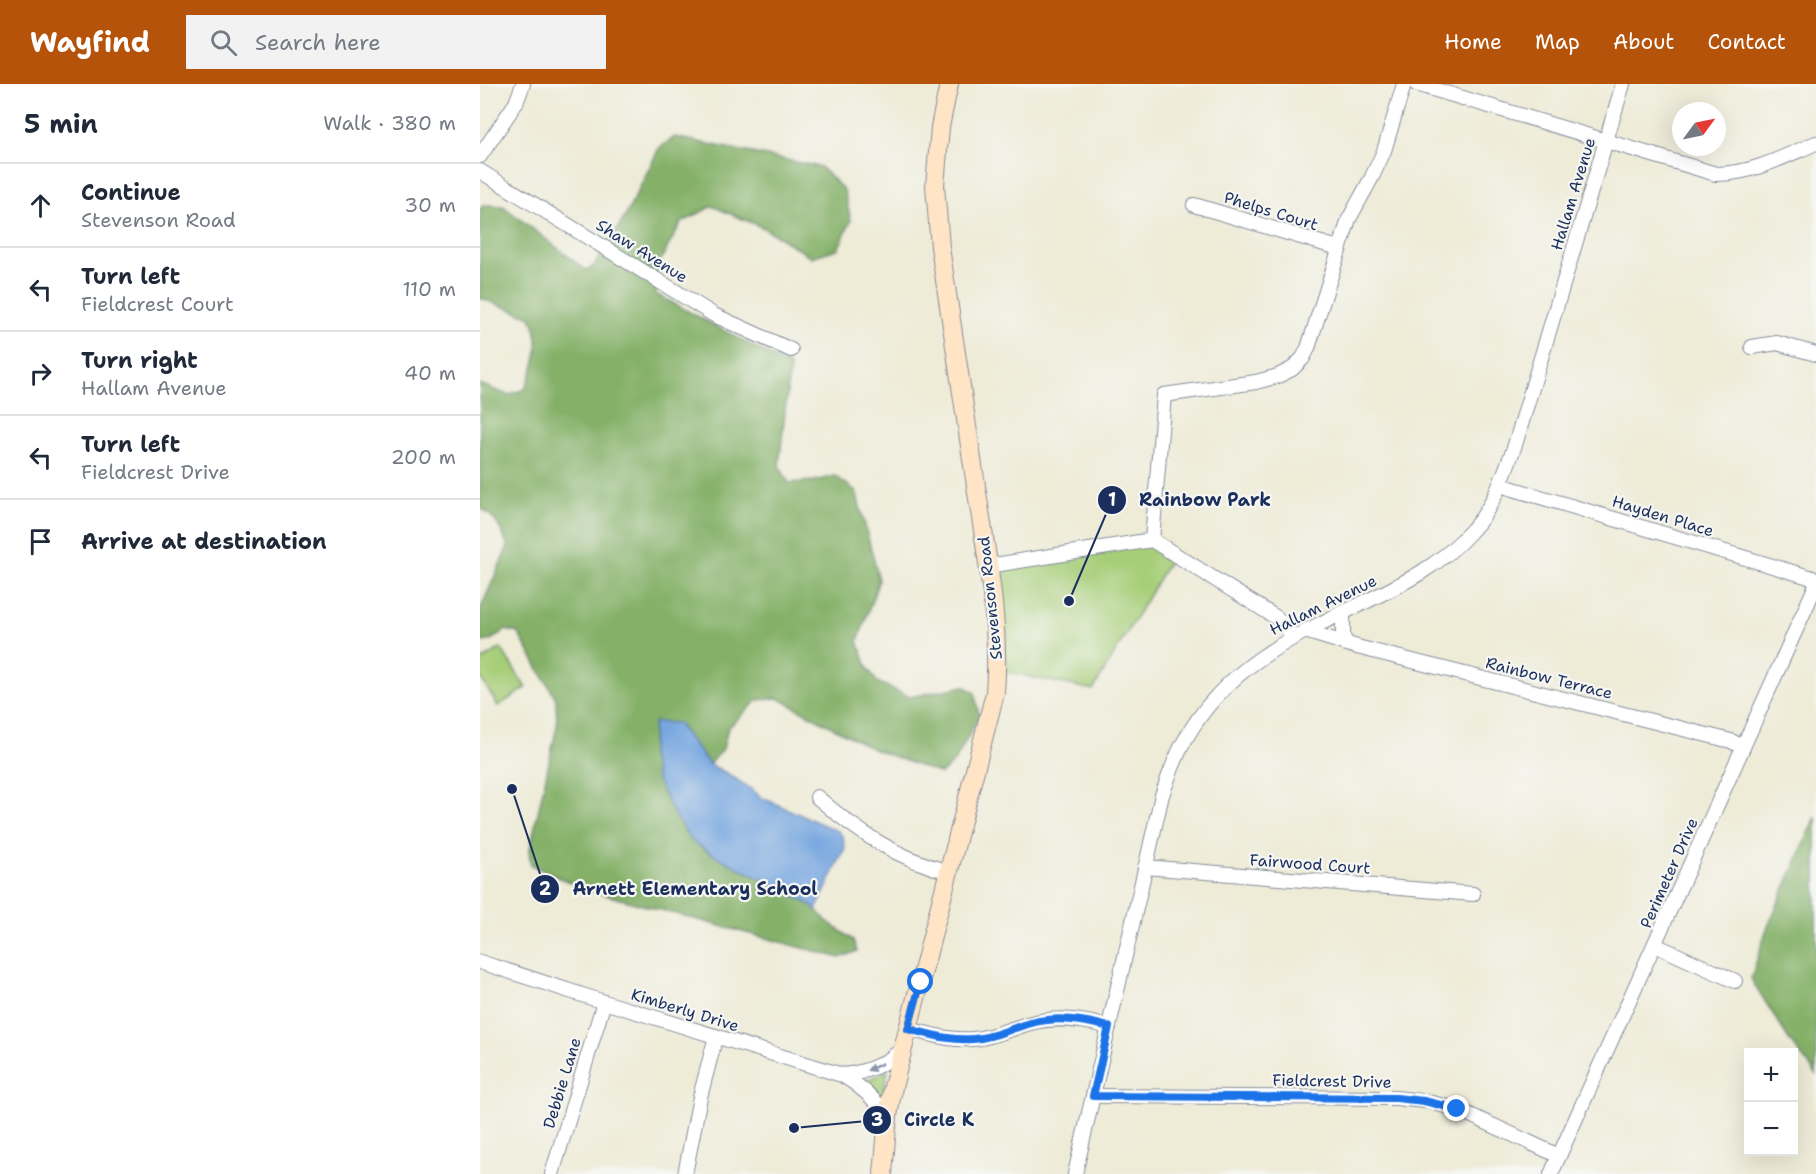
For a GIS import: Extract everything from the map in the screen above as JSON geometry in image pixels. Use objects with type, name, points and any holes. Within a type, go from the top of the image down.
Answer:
[{"type":"main road","name":"Stevenson Road","points":[[883,1174],[888,1116],[903,1048],[995,693],[998,658],[988,566],[943,270],[936,206],[937,147],[949,84]]},
{"type":"street","points":[[480,156],[516,104],[523,84]]},
{"type":"street","points":[[1152,540],[1164,395],[1256,382],[1278,376],[1292,369],[1303,358],[1338,248],[1349,219],[1384,152],[1404,84]]},
{"type":"street","points":[[1416,84],[1716,174],[1735,174],[1755,169],[1816,143]]},
{"type":"street","name":"Hallam Avenue","points":[[1075,1174],[1162,795],[1186,738],[1208,706],[1236,676],[1258,658],[1299,633],[1404,584],[1447,556],[1474,529],[1500,485],[1515,445],[1623,84]]},
{"type":"street","name":"Shaw Avenue","points":[[480,171],[714,315],[791,350]]},
{"type":"street","name":"Phelps Court","points":[[1194,205],[1338,248]]},
{"type":"street","points":[[1752,347],[1776,343],[1816,354]]},
{"type":"street","name":"Hayden Place","points":[[1500,485],[1816,579]]},
{"type":"street","points":[[988,566],[1152,540],[1299,633]]},
{"type":"street","name":"Perimeter Drive","points":[[1551,1174],[1816,585]]},
{"type":"street","points":[[1343,612],[1343,637],[1346,642]]},
{"type":"street","name":"Rainbow Terrace","points":[[1299,633],[1346,642],[1411,661],[1731,741],[1743,747]]},
{"type":"street","points":[[818,797],[860,830],[897,853],[950,872]]},
{"type":"street","name":"Fairwood Court","points":[[1145,867],[1473,894]]},
{"type":"street","points":[[1655,945],[1735,981]]},
{"type":"street","name":"Kimberly Drive","points":[[480,962],[842,1075],[867,1092],[888,1116]]},
{"type":"street","name":"Debbie Lane","points":[[552,1174],[604,1002]]},
{"type":"street","points":[[908,1029],[963,1040],[996,1035],[1031,1023],[1060,1018],[1109,1027]]},
{"type":"street","points":[[685,1174],[700,1097],[716,1036]]},
{"type":"street","name":"Kimberly Drive","points":[[842,1075],[870,1070],[903,1048]]},
{"type":"street","name":"Fieldcrest Drive","points":[[1093,1096],[1396,1098],[1424,1101],[1457,1109],[1559,1156]]},
{"type":"green space","points":[[675,137],[820,167],[844,190],[851,221],[838,249],[811,257],[764,228],[712,206],[681,223],[658,265],[656,294],[790,366],[779,466],[789,483],[835,476],[856,491],[879,580],[858,641],[867,667],[877,682],[910,697],[964,686],[975,693],[979,716],[955,761],[941,774],[873,749],[778,698],[758,700],[728,728],[723,749],[709,764],[677,723],[651,754],[656,778],[675,816],[692,841],[714,855],[810,904],[827,921],[853,940],[857,951],[840,958],[587,890],[531,865],[529,853],[557,726],[556,699],[518,633],[506,630],[489,641],[480,642],[480,610],[508,546],[494,519],[480,508],[480,384],[508,395],[525,389],[535,362],[537,336],[531,317],[480,298],[480,209],[484,205],[503,206],[586,270],[593,267],[625,217],[659,148]]},
{"type":"green space","points":[[1152,540],[1174,553],[1093,690],[997,670],[988,566]]},
{"type":"green space","points":[[501,648],[526,688],[498,706],[480,677],[480,661]]},
{"type":"green space","points":[[1816,817],[1816,1074],[1798,1048],[1790,1041],[1751,979],[1766,931]]},
{"type":"green space","points":[[888,1071],[882,1097],[867,1080]]},
{"type":"water","points":[[654,722],[677,723],[709,764],[753,790],[760,797],[838,831],[843,837],[845,848],[816,910],[810,904],[714,855],[692,841],[675,816],[656,778],[651,754]]},
{"type":"place","name":"Rainbow Park","points":[[1069,601]]},
{"type":"place","name":"Arnett Elementary School","points":[[512,789]]},
{"type":"place","name":"Circle K","points":[[794,1128]]},
{"type":"route","points":[[921,982],[908,1029],[963,1040],[996,1035],[1031,1023],[1060,1018],[1109,1027],[1093,1096],[1396,1098],[1424,1101],[1457,1109]]}]
